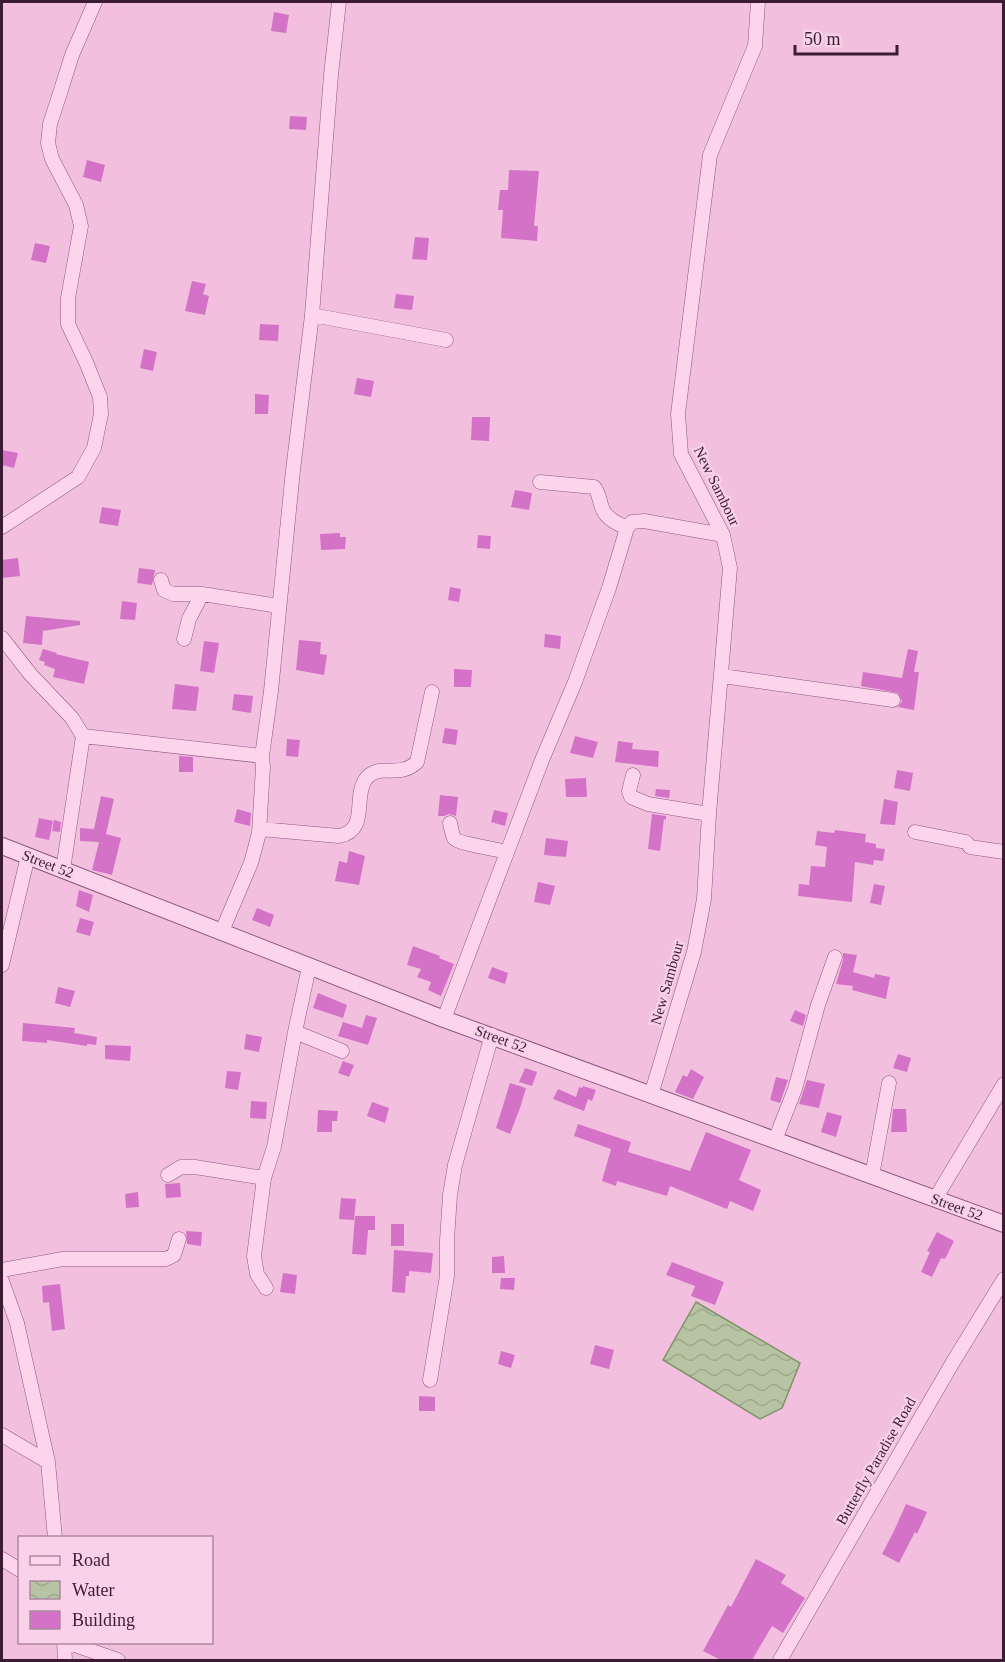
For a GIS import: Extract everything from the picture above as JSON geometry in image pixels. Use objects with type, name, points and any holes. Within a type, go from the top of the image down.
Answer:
[{"type":"street","points":[[2,527],[78,477],[94,448],[101,414],[100,397],[68,324],[68,298],[81,226],[76,205],[52,159],[48,143],[50,124],[72,55],[95,2]]},
{"type":"street","points":[[222,931],[251,863],[260,829],[262,756],[271,691],[292,470],[312,315],[339,2]]},
{"type":"street","name":"New Sambour","points":[[651,1095],[694,952],[704,899],[730,568],[723,535],[681,454],[678,414],[710,155],[755,46],[758,2]]},
{"type":"street","points":[[312,315],[446,340]]},
{"type":"street","points":[[540,482],[594,487],[598,491],[603,512],[608,518],[627,528]]},
{"type":"street","points":[[444,1019],[542,760],[575,682],[609,588],[627,528],[633,522],[644,521],[723,535]]},
{"type":"street","points":[[161,580],[167,592],[202,594],[279,606]]},
{"type":"street","points":[[184,639],[189,619],[202,594]]},
{"type":"street","points":[[2,638],[31,675],[72,718],[83,736],[63,870]]},
{"type":"street","points":[[722,676],[893,700]]},
{"type":"street","points":[[260,829],[339,836],[351,832],[357,825],[364,782],[371,774],[379,770],[399,772],[409,769],[417,762],[432,692]]},
{"type":"street","points":[[83,736],[262,756]]},
{"type":"street","points":[[633,775],[629,791],[632,797],[648,804],[709,814]]},
{"type":"street","points":[[450,823],[454,838],[460,842],[507,852]]},
{"type":"street","points":[[915,831],[966,842],[970,847],[1004,852]]},
{"type":"street","name":"Street 52","points":[[2,846],[444,1019],[1004,1224]]},
{"type":"street","points":[[2,965],[28,856]]},
{"type":"street","points":[[774,1140],[795,1089],[818,1005],[835,957]]},
{"type":"street","points":[[266,1288],[257,1274],[254,1256],[264,1178],[274,1147],[309,967]]},
{"type":"street","points":[[295,1032],[342,1051]]},
{"type":"street","points":[[430,1380],[447,1276],[450,1195],[455,1166],[492,1035]]},
{"type":"street","points":[[872,1176],[889,1083]]},
{"type":"street","points":[[935,1199],[1004,1084]]},
{"type":"street","points":[[168,1175],[181,1167],[195,1167],[264,1178]]},
{"type":"street","points":[[2,1270],[63,1259],[166,1259],[174,1255],[179,1239]]},
{"type":"street","name":"Butterfly Paradise Road","points":[[780,1660],[947,1372],[1004,1279]]},
{"type":"street","points":[[2,1281],[17,1323],[48,1462],[55,1536]]},
{"type":"street","points":[[2,1435],[48,1462]]},
{"type":"street","points":[[2,1559],[18,1569]]},
{"type":"street","points":[[65,1644],[65,1660]]},
{"type":"street","points":[[71,1644],[118,1660]]},
{"type":"water","points":[[696,1302],[800,1363],[782,1408],[760,1419],[663,1360]]},
{"type":"building","points":[[274,12],[289,15],[286,33],[271,31]]},
{"type":"building","points":[[290,116],[307,117],[306,130],[289,129]]},
{"type":"building","points":[[87,160],[105,165],[101,182],[83,177]]},
{"type":"building","points":[[509,170],[539,171],[534,226],[538,226],[537,241],[501,238],[503,210],[498,210],[500,190],[508,190]]},
{"type":"building","points":[[415,237],[429,238],[427,260],[412,259]]},
{"type":"building","points":[[35,243],[50,246],[46,263],[31,260]]},
{"type":"building","points":[[192,281],[206,284],[203,294],[209,296],[205,315],[185,311]]},
{"type":"building","points":[[396,294],[414,296],[412,310],[394,308]]},
{"type":"building","points":[[260,324],[279,325],[278,341],[259,340]]},
{"type":"building","points":[[144,349],[157,352],[153,371],[140,368]]},
{"type":"building","points":[[357,378],[374,381],[371,397],[354,394]]},
{"type":"building","points":[[255,394],[269,395],[268,414],[255,414]]},
{"type":"building","points":[[472,417],[490,417],[489,441],[471,440]]},
{"type":"building","points":[[2,450],[18,453],[14,468],[2,465]]},
{"type":"building","points":[[515,490],[532,493],[529,510],[511,507]]},
{"type":"building","points":[[102,507],[121,510],[118,526],[99,523]]},
{"type":"building","points":[[340,533],[340,537],[346,537],[345,549],[321,550],[320,534]]},
{"type":"building","points":[[478,535],[491,536],[490,549],[477,548]]},
{"type":"building","points":[[18,558],[20,576],[2,578],[2,560]]},
{"type":"building","points":[[139,568],[155,570],[152,585],[137,583]]},
{"type":"building","points":[[450,587],[461,589],[459,602],[448,600]]},
{"type":"building","points":[[122,601],[137,603],[135,620],[120,619]]},
{"type":"building","points":[[26,616],[80,621],[80,625],[43,631],[42,645],[23,643]]},
{"type":"building","points":[[545,634],[561,636],[560,649],[544,647]]},
{"type":"building","points":[[299,640],[321,642],[320,654],[327,655],[324,675],[296,670]]},
{"type":"building","points":[[204,641],[219,643],[214,673],[200,671]]},
{"type":"building","points":[[43,649],[89,662],[84,684],[53,677],[55,669],[44,665],[45,662],[39,660]]},
{"type":"building","points":[[908,649],[918,651],[914,672],[919,672],[914,710],[898,707],[902,701],[898,693],[861,686],[863,672],[902,678]]},
{"type":"building","points":[[454,669],[472,670],[471,687],[454,687]]},
{"type":"building","points":[[175,684],[199,687],[196,711],[172,709]]},
{"type":"building","points":[[234,694],[253,696],[251,713],[232,710]]},
{"type":"building","points":[[445,728],[458,730],[456,745],[442,743]]},
{"type":"building","points":[[575,736],[598,742],[593,758],[570,753]]},
{"type":"building","points":[[287,739],[300,740],[298,757],[286,756]]},
{"type":"building","points":[[618,741],[633,743],[632,749],[659,751],[658,767],[615,762]]},
{"type":"building","points":[[179,756],[193,757],[193,772],[179,772]]},
{"type":"building","points":[[897,770],[913,773],[910,791],[894,788]]},
{"type":"building","points":[[586,778],[587,797],[566,797],[565,779]]},
{"type":"building","points":[[656,789],[670,790],[669,798],[655,796]]},
{"type":"building","points":[[440,795],[458,797],[456,816],[449,814],[438,816]]},
{"type":"building","points":[[101,796],[114,799],[106,834],[121,838],[112,875],[92,870],[99,842],[80,841],[80,828],[94,829]]},
{"type":"building","points":[[884,799],[898,802],[895,825],[880,824]]},
{"type":"building","points":[[237,809],[251,813],[250,826],[234,822]]},
{"type":"building","points":[[494,810],[508,813],[505,826],[491,822]]},
{"type":"building","points":[[652,814],[666,816],[660,851],[648,849]]},
{"type":"building","points":[[39,818],[53,821],[49,840],[35,837]]},
{"type":"building","points":[[54,820],[61,822],[60,832],[52,831]]},
{"type":"building","points":[[835,830],[866,834],[865,842],[876,844],[876,848],[885,849],[883,861],[874,860],[873,865],[855,862],[852,902],[798,896],[799,884],[809,885],[811,866],[825,867],[827,847],[815,845],[817,831],[834,833]]},
{"type":"building","points":[[546,838],[568,841],[566,857],[544,855]]},
{"type":"building","points":[[349,851],[365,856],[359,885],[335,881],[339,861],[347,863]]},
{"type":"building","points":[[538,882],[555,886],[550,905],[534,902]]},
{"type":"building","points":[[874,884],[885,886],[881,905],[870,903]]},
{"type":"building","points":[[79,890],[93,895],[89,912],[76,906]]},
{"type":"building","points":[[257,908],[274,915],[270,927],[252,920]]},
{"type":"building","points":[[80,918],[94,922],[90,936],[76,932]]},
{"type":"building","points":[[413,946],[454,964],[441,996],[428,990],[431,982],[417,977],[421,969],[407,965]]},
{"type":"building","points":[[843,953],[857,955],[853,972],[874,978],[875,974],[890,977],[886,999],[852,990],[853,986],[836,984]]},
{"type":"building","points":[[492,967],[508,973],[505,984],[488,978]]},
{"type":"building","points":[[58,987],[75,991],[70,1007],[55,1003]]},
{"type":"building","points":[[318,993],[347,1005],[343,1018],[313,1008]]},
{"type":"building","points":[[795,1010],[806,1015],[803,1026],[790,1021]]},
{"type":"building","points":[[366,1015],[377,1018],[368,1045],[338,1036],[343,1022],[362,1028]]},
{"type":"building","points":[[23,1023],[75,1028],[74,1033],[97,1037],[96,1045],[87,1044],[87,1046],[47,1040],[47,1043],[22,1041]]},
{"type":"building","points":[[246,1034],[262,1037],[259,1052],[244,1049]]},
{"type":"building","points":[[105,1045],[131,1046],[130,1061],[105,1059]]},
{"type":"building","points":[[898,1054],[911,1058],[907,1072],[893,1068]]},
{"type":"building","points":[[343,1061],[354,1065],[349,1077],[338,1073]]},
{"type":"building","points":[[525,1068],[537,1072],[532,1086],[519,1082]]},
{"type":"building","points":[[691,1069],[704,1077],[693,1099],[675,1092],[683,1075],[687,1077]]},
{"type":"building","points":[[227,1071],[241,1072],[238,1090],[225,1088]]},
{"type":"building","points":[[776,1077],[788,1080],[780,1103],[770,1100]]},
{"type":"building","points":[[807,1080],[825,1084],[819,1108],[799,1104]]},
{"type":"building","points":[[510,1083],[526,1088],[510,1134],[496,1128]]},
{"type":"building","points":[[579,1087],[596,1090],[592,1101],[588,1099],[584,1111],[553,1099],[558,1089],[576,1097]]},
{"type":"building","points":[[251,1101],[267,1102],[266,1119],[250,1118]]},
{"type":"building","points":[[372,1102],[389,1108],[385,1123],[367,1116]]},
{"type":"building","points":[[893,1109],[906,1109],[907,1132],[891,1132]]},
{"type":"building","points":[[318,1110],[338,1111],[337,1121],[332,1121],[332,1132],[317,1132]]},
{"type":"building","points":[[827,1112],[842,1116],[836,1137],[821,1132]]},
{"type":"building","points":[[578,1124],[631,1142],[628,1152],[690,1171],[706,1132],[751,1150],[739,1180],[761,1190],[753,1211],[730,1201],[727,1209],[670,1186],[667,1196],[617,1181],[616,1186],[602,1181],[611,1149],[574,1136]]},
{"type":"building","points":[[180,1183],[181,1197],[166,1198],[165,1184]]},
{"type":"building","points":[[138,1192],[139,1207],[126,1208],[125,1194]]},
{"type":"building","points":[[341,1198],[356,1199],[354,1220],[339,1219]]},
{"type":"building","points":[[355,1216],[375,1216],[375,1230],[368,1230],[366,1255],[352,1254]]},
{"type":"building","points":[[391,1224],[404,1224],[404,1246],[391,1246]]},
{"type":"building","points":[[186,1231],[202,1232],[201,1246],[187,1244]]},
{"type":"building","points":[[937,1232],[954,1241],[945,1259],[941,1258],[932,1277],[921,1272],[930,1252],[927,1251]]},
{"type":"building","points":[[394,1250],[433,1253],[431,1273],[409,1271],[409,1276],[406,1276],[405,1293],[392,1292]]},
{"type":"building","points":[[504,1256],[505,1273],[492,1273],[492,1257]]},
{"type":"building","points":[[672,1262],[724,1282],[715,1305],[691,1296],[695,1286],[666,1275]]},
{"type":"building","points":[[283,1273],[297,1275],[295,1294],[280,1292]]},
{"type":"building","points":[[501,1278],[515,1278],[514,1290],[500,1289]]},
{"type":"building","points":[[60,1284],[65,1329],[52,1331],[49,1302],[43,1303],[42,1286]]},
{"type":"building","points":[[595,1345],[614,1350],[609,1369],[590,1364]]},
{"type":"building","points":[[501,1351],[515,1355],[511,1368],[498,1364]]},
{"type":"building","points":[[419,1396],[435,1397],[435,1411],[419,1411]]},
{"type":"building","points":[[906,1504],[927,1512],[917,1534],[915,1532],[899,1563],[882,1554]]},
{"type":"building","points":[[756,1559],[786,1575],[781,1583],[805,1598],[783,1633],[772,1626],[752,1660],[721,1660],[703,1651],[728,1605],[731,1607]]}]
